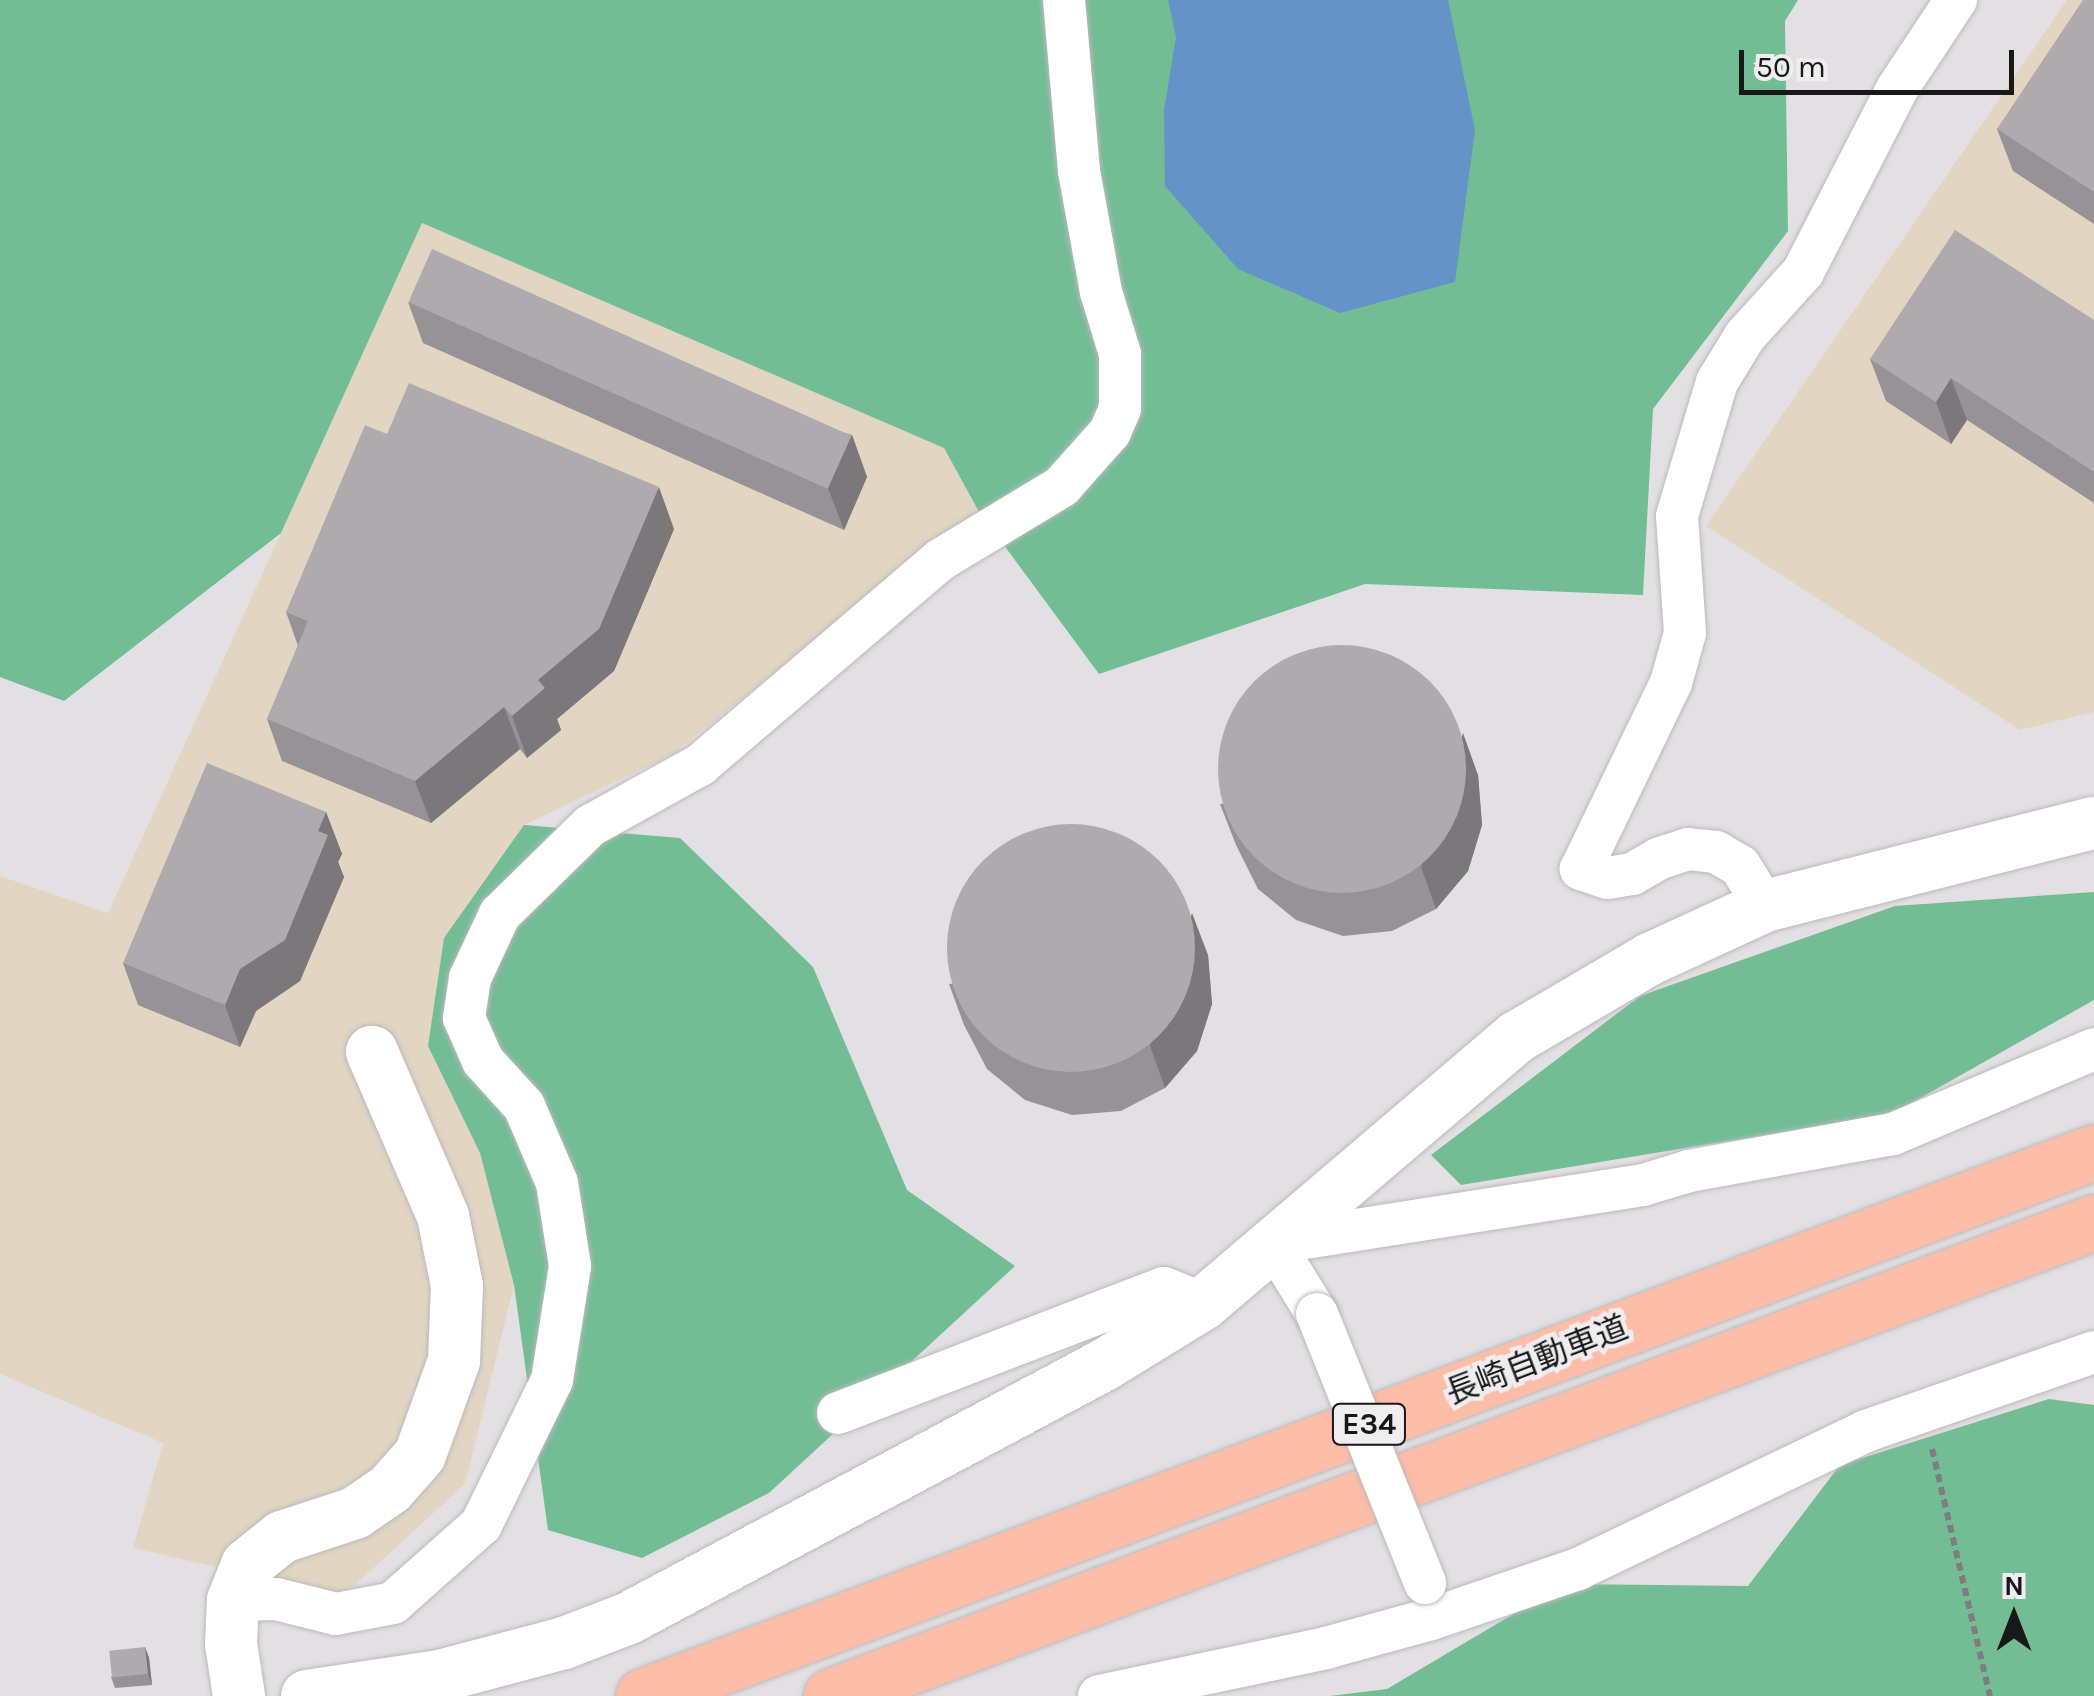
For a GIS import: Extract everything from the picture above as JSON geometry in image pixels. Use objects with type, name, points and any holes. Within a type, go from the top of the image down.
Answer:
[{"type":"highway","name":"長崎自動車道","points":[[643,1696],[2094,1152]]},
{"type":"highway","name":"長崎自動車道","points":[[832,1696],[2094,1222]]},
{"type":"street","points":[[232,1600],[276,1599],[336,1614],[393,1603],[481,1525],[552,1380],[570,1266],[557,1183],[524,1106],[484,1061],[464,1018],[470,978],[500,914],[590,826],[700,765],[940,560],[1062,486],[1110,432],[1120,409],[1120,354],[1101,292],[1078,172],[1064,0]]},
{"type":"street","points":[[1765,906],[1740,866],[1716,852],[1688,849],[1660,858],[1632,874],[1607,878],[1581,869],[1671,683],[1685,633],[1677,516],[1717,382],[1745,336],[1803,272],[1897,89],[1956,0]]},
{"type":"street","points":[[307,1696],[440,1676],[564,1643],[629,1618],[1104,1364],[1203,1304],[1517,1037],[1650,959],[1765,906],[2094,823]]},
{"type":"street","points":[[1273,1243],[1643,1185],[1689,1171],[1894,1134],[2094,1049]]},
{"type":"street","points":[[239,1696],[230,1644],[232,1600],[248,1565],[282,1536],[355,1513],[390,1489],[420,1455],[454,1362],[457,1286],[443,1216],[372,1052]]},
{"type":"street","points":[[1273,1243],[1317,1314],[1428,1601]]},
{"type":"street","points":[[838,1413],[1164,1288],[1203,1304]]},
{"type":"street","points":[[1099,1696],[1326,1648],[1428,1601],[1578,1569],[1866,1431],[2094,1352]]},
{"type":"path","points":[[1922,1410],[1990,1696]]},
{"type":"shaded area","points":[[2067,0],[2094,0],[2094,712],[2020,730],[1706,526]]},
{"type":"shaded area","points":[[422,223],[944,448],[978,510],[671,755],[524,825],[445,938],[428,1046],[480,1153],[514,1285],[465,1484],[343,1596],[133,1548],[163,1443],[0,1374],[0,876],[108,913]]},
{"type":"green space","points":[[0,0],[1798,0],[1785,21],[1788,231],[1653,409],[1643,595],[1365,584],[1099,674],[978,510],[944,448],[422,223],[281,533],[64,701],[0,677]]},
{"type":"green space","points":[[524,825],[680,838],[813,967],[907,1190],[1015,1266],[769,1493],[642,1558],[548,1530],[514,1285],[480,1153],[428,1046],[444,938]]},
{"type":"green space","points":[[2094,892],[2094,1000],[1892,1114],[1461,1185],[1431,1155],[1640,996],[1895,906]]},
{"type":"green space","points":[[2049,1399],[2094,1405],[2094,1696],[1330,1696],[1387,1689],[1564,1584],[1748,1586],[1840,1465]]},
{"type":"water","points":[[1168,0],[1448,0],[1475,130],[1455,282],[1340,313],[1238,269],[1165,186],[1164,110],[1176,37]]},
{"type":"building","points":[[2083,0],[2094,0],[2094,192],[1997,129]]},
{"type":"building","points":[[1955,230],[2094,320],[2094,472],[1951,378],[1936,402],[1870,359]]},
{"type":"building","points":[[432,249],[851,436],[828,489],[408,302]]},
{"type":"building","points":[[409,383],[659,487],[599,629],[538,680],[545,688],[512,716],[504,707],[415,781],[267,719],[308,621],[286,612],[365,425],[387,434]]},
{"type":"building","points":[[1342,645],[1390,654],[1430,681],[1457,721],[1466,769],[1457,817],[1430,857],[1390,884],[1342,893],[1294,884],[1254,857],[1227,817],[1218,769],[1227,721],[1254,681],[1294,654]]},
{"type":"building","points":[[207,763],[326,812],[318,831],[328,835],[285,940],[240,969],[225,1005],[123,963]]},
{"type":"building","points":[[1071,824],[1119,833],[1159,860],[1186,900],[1195,948],[1186,996],[1159,1036],[1119,1063],[1071,1072],[1023,1063],[983,1036],[956,996],[947,948],[956,900],[983,860],[1023,833]]},
{"type":"building","points":[[145,1647],[148,1674],[112,1678],[109,1651]]}]
